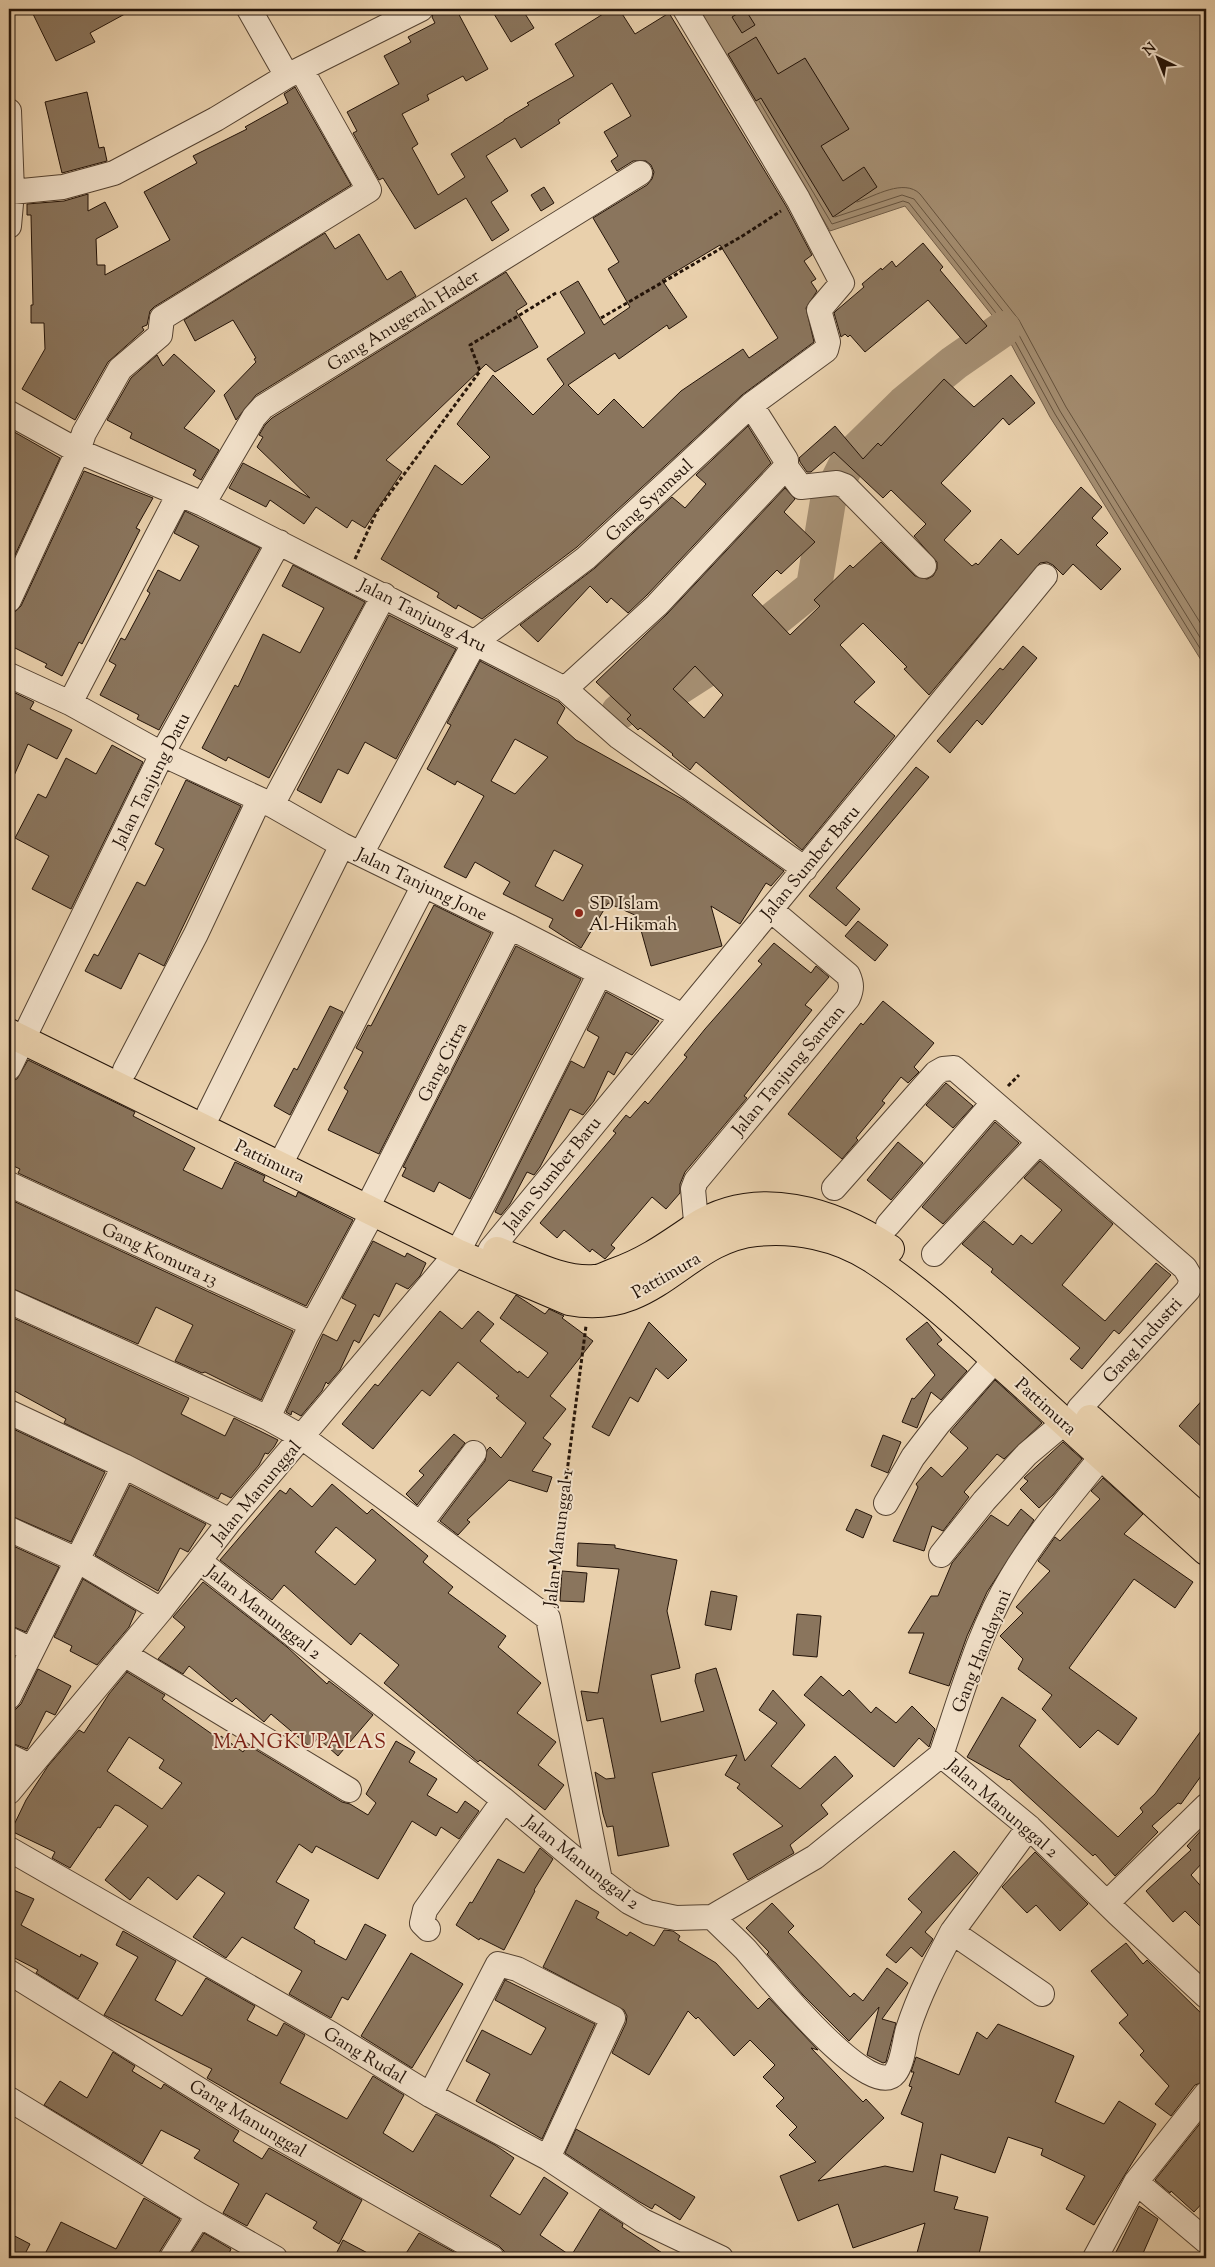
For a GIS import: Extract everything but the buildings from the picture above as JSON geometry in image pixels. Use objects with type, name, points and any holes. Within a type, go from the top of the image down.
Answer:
[{"type":"main road","name":"Pattimura","points":[[18,1027],[125,1070],[286,1153],[373,1204]]},
{"type":"main road","name":"Pattimura","points":[[18,1027],[373,1204],[487,1256],[569,1300],[589,1304],[629,1298],[656,1285],[699,1255],[725,1240],[749,1233],[779,1230],[813,1234],[841,1243],[870,1257],[908,1285],[995,1360],[1040,1387]]},
{"type":"main road","name":"Pattimura","points":[[487,1256],[572,1279],[596,1279],[631,1267],[660,1252],[696,1226],[734,1210],[768,1206],[812,1211],[857,1229],[919,1269],[1072,1416],[1206,1523]]},
{"type":"main road","name":"Pattimura","points":[[1072,1416],[1102,1456],[1206,1551]]},
{"type":"street","points":[[9,600],[84,433],[120,369],[160,335],[160,322],[164,315],[369,190],[294,73],[249,9]]},
{"type":"street","points":[[12,192],[64,187],[114,173],[216,119],[294,73],[421,9]]},
{"type":"street","points":[[685,9],[798,199]]},
{"type":"street","points":[[9,111],[12,192],[9,226]]},
{"type":"street","name":"Gang Anugerah Hader","points":[[204,504],[254,417],[263,407],[640,173]]},
{"type":"street","name":"Gang Syamsul","points":[[475,642],[586,558],[751,405],[826,350],[828,342],[819,310],[842,283],[798,199]]},
{"type":"street","points":[[751,405],[786,460],[786,466],[801,487],[809,488],[832,483],[844,486],[924,566]]},
{"type":"street","name":"Jalan Tanjung Aru","points":[[9,413],[78,450],[204,504],[566,689],[619,737],[805,869]]},
{"type":"street","points":[[566,689],[657,605],[786,466]]},
{"type":"street","points":[[70,704],[179,494]]},
{"type":"street","name":"Jalan Tanjung Datu","points":[[9,1068],[18,1027],[162,754],[279,542]]},
{"type":"street","name":"Jalan Sumber Baru","points":[[487,1256],[681,1015],[805,869],[1045,576]]},
{"type":"street","points":[[125,1070],[266,803],[384,595]]},
{"type":"street","points":[[209,1113],[352,850],[475,642]]},
{"type":"street","name":"Jalan Tanjung Jone","points":[[9,674],[70,704],[162,754],[266,803],[352,850],[510,927],[599,975],[681,1015]]},
{"type":"street","points":[[286,1153],[424,885]]},
{"type":"street","name":"Jalan Tanjung Santan","points":[[699,1255],[693,1189],[696,1181],[848,998],[851,991],[852,984],[848,975],[771,910]]},
{"type":"street","name":"Gang Citra","points":[[268,1418],[312,1324],[510,927]]},
{"type":"street","name":"Jalan Manunggal","points":[[9,1792],[161,1610],[230,1521],[461,1245],[496,1182],[599,975]]},
{"type":"street","points":[[834,1188],[940,1070],[957,1070],[1038,1143],[934,1254]]},
{"type":"street","points":[[888,1225],[992,1103]]},
{"type":"street","name":"Gang Industri","points":[[1038,1143],[1185,1268],[1192,1280],[1188,1290],[1072,1416]]},
{"type":"street","name":"Gang Komura 13","points":[[9,1184],[312,1324]]},
{"type":"street","name":"Jalan Manunggal 1","points":[[9,1301],[268,1418],[302,1436],[548,1618]]},
{"type":"street","points":[[886,1503],[913,1457],[938,1423],[995,1360]]},
{"type":"street","points":[[9,1412],[124,1466],[230,1521]]},
{"type":"street","points":[[941,1555],[984,1501],[1027,1454],[1072,1416]]},
{"type":"street","points":[[420,1522],[474,1453]]},
{"type":"street","name":"Gang Handayani","points":[[941,1755],[983,1637],[1010,1578],[1058,1510],[1102,1456]]},
{"type":"street","points":[[9,1697],[124,1466]]},
{"type":"street","points":[[9,1529],[77,1560],[161,1610]]},
{"type":"street","name":"Jalan Manunggal 2","points":[[199,1561],[504,1800],[600,1880],[630,1902],[648,1912],[676,1918],[712,1917],[815,1857],[941,1755],[1029,1827],[1206,1996]]},
{"type":"street","points":[[548,1618],[600,1880]]},
{"type":"street","points":[[9,1639],[32,1650]]},
{"type":"street","points":[[124,1654],[349,1790]]},
{"type":"street","points":[[9,1756],[30,1766]]},
{"type":"street","points":[[428,1929],[422,1923],[425,1910],[504,1800]]},
{"type":"street","points":[[1107,1903],[1206,1806]]},
{"type":"street","points":[[712,1917],[745,1950],[784,1996],[827,2039],[863,2069],[882,2078],[891,2077],[897,2071],[908,2030],[926,1983],[952,1932],[1029,1827]]},
{"type":"street","name":"Gang Rudal","points":[[9,1849],[331,2034],[430,2095],[548,2158],[643,2221],[721,2258]]},
{"type":"street","points":[[952,1932],[1042,1994]]},
{"type":"street","points":[[430,2095],[498,1964],[517,1969],[613,2018],[548,2158]]},
{"type":"street","name":"Gang Manunggal","points":[[9,1972],[245,2118],[492,2258]]},
{"type":"street","points":[[1095,2258],[1136,2182],[1206,2094]]},
{"type":"street","points":[[9,2099],[199,2215],[275,2258]]},
{"type":"street","points":[[1136,2182],[1206,2240]]},
{"type":"street","points":[[172,2258],[199,2215]]},
{"type":"path","points":[[601,318],[744,235],[798,199]]},
{"type":"path","points":[[347,576],[377,511],[480,371],[470,345],[556,293]]},
{"type":"path","name":"Jalan Manunggal 1","points":[[548,1618],[589,1304]]},
{"type":"water","points":[[699,9],[1206,9],[1206,668],[1050,417],[1003,329],[905,206],[830,231]]},
{"type":"waterway","points":[[619,712],[645,692],[666,695],[736,650],[814,587],[828,501],[850,457],[904,404],[954,363],[1003,329]]},
{"type":"place","name":"SD Islam Al-Hikmah","points":[[579,913]]},
{"type":"district","name":"MANGKUPALAS","points":[[300,1741]]}]
